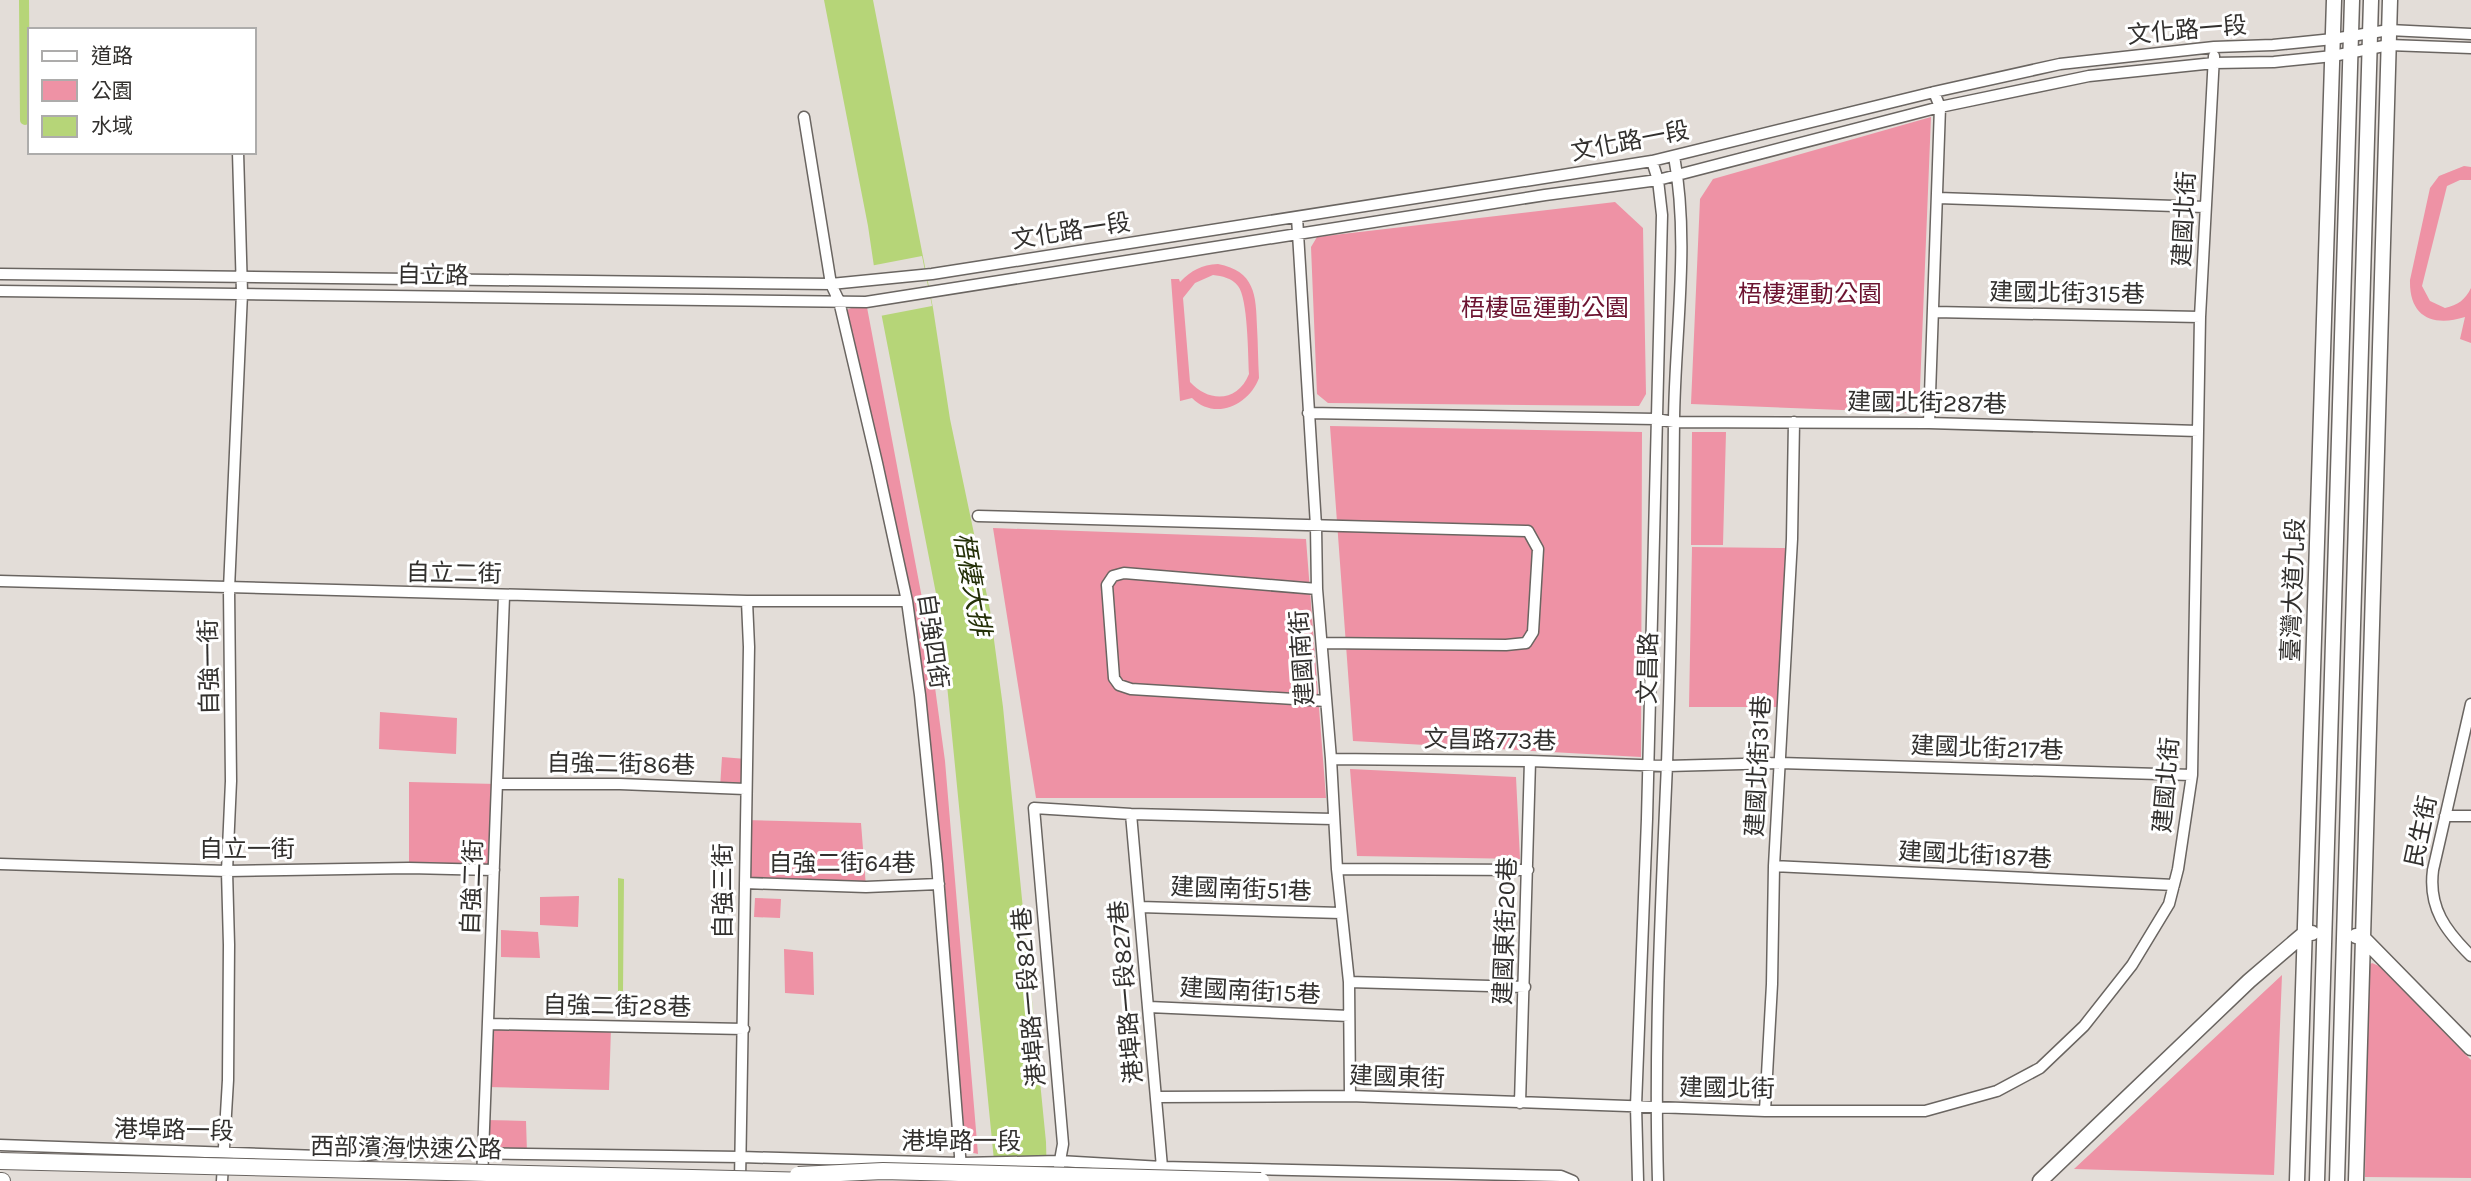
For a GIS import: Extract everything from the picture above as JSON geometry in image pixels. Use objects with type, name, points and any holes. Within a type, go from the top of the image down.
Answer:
[{"type":"highway","name":"西部濱海快速公路","points":[[0,1161],[811,1181]]},
{"type":"highway","points":[[765,1180],[800,1175],[883,1171],[1261,1181]]},
{"type":"main road","name":"臺灣大道九段","points":[[2297,1181],[2334,0]]},
{"type":"main road","name":"臺灣大道九段","points":[[2317,1181],[2352,0]]},
{"type":"main road","points":[[2337,1181],[2371,0]]},
{"type":"main road","points":[[2356,1181],[2390,0]]},
{"type":"main road","points":[[2040,1181],[2249,981],[2305,933],[2362,937],[2471,1048]]},
{"type":"street","points":[[2351,43],[2370,32],[2389,30],[2471,34]]},
{"type":"street","name":"文化路一段","points":[[864,282],[932,274],[1652,161],[2060,64],[2214,47],[2333,39],[2351,43]]},
{"type":"street","name":"文化路一段","points":[[866,302],[1532,197],[1658,180],[1940,107],[2089,76],[2333,56],[2351,43]]},
{"type":"street","points":[[2351,43],[2370,48],[2389,45],[2471,48]]},
{"type":"street","name":"建國北街","points":[[1636,1106],[1765,1111],[1925,1111],[1997,1091],[2040,1068],[2084,1026],[2132,965],[2169,904],[2192,775],[2200,317],[2214,47]]},
{"type":"street","points":[[1928,424],[1940,107],[1934,92]]},
{"type":"street","name":"自強四街","points":[[804,117],[831,284],[839,301],[907,601],[939,884],[961,1181]]},
{"type":"street","name":"自強一街","points":[[222,1181],[228,1080],[227,871],[231,781],[229,589],[242,293],[239,154]]},
{"type":"street","name":"文昌路","points":[[1658,1181],[1658,946],[1667,766],[1674,422],[1682,217],[1674,156]]},
{"type":"street","name":"文昌路","points":[[1638,1181],[1636,1106],[1662,215],[1658,180],[1652,161]]},
{"type":"street","points":[[1938,198],[2205,207]]},
{"type":"street","name":"建國南街","points":[[1297,217],[1316,527],[1317,589],[1331,759],[1336,869],[1349,982],[1350,1096]]},
{"type":"street","name":"自立路","points":[[0,274],[831,284],[864,282]]},
{"type":"street","name":"自立路","points":[[0,291],[866,302]]},
{"type":"street","name":"建國北街315巷","points":[[1934,312],[2200,317]]},
{"type":"street","name":"建國北街287巷","points":[[1308,413],[2197,431]]},
{"type":"street","name":"建國北街31巷","points":[[1765,1111],[1772,984],[1774,866],[1792,539],[1794,422]]},
{"type":"street","points":[[978,516],[1528,531],[1538,549],[1533,632],[1526,643],[1322,643]]},
{"type":"street","points":[[1317,589],[1124,573],[1114,576],[1107,585],[1114,678],[1119,685],[1131,689],[1326,701]]},
{"type":"street","name":"自立二街","points":[[0,581],[503,596],[907,601]]},
{"type":"street","name":"自強二街","points":[[482,1181],[503,596]]},
{"type":"street","name":"自強三街","points":[[740,1181],[749,647],[747,601]]},
{"type":"street","name":"民生街","points":[[2471,704],[2433,870],[2433,897],[2443,925],[2471,956]]},
{"type":"street","name":"文昌路773巷","points":[[1331,759],[1530,761],[1667,766]]},
{"type":"street","name":"建國東街20巷","points":[[1520,1103],[1530,761]]},
{"type":"street","name":"建國北街217巷","points":[[1667,766],[1780,763],[2192,775]]},
{"type":"street","name":"自強二街86巷","points":[[497,785],[620,784],[745,789]]},
{"type":"street","name":"港埠路一段821巷","points":[[1059,1181],[1059,1161],[1063,1144],[1034,808],[1131,814]]},
{"type":"street","points":[[1131,814],[1334,819]]},
{"type":"street","name":"港埠路一段827巷","points":[[1131,814],[1162,1167]]},
{"type":"street","points":[[2445,816],[2471,816]]},
{"type":"street","name":"自立一街","points":[[0,864],[227,871],[409,868],[494,870]]},
{"type":"street","name":"建國北街187巷","points":[[1774,866],[2174,885]]},
{"type":"street","points":[[1336,869],[1528,870]]},
{"type":"street","name":"自強二街64巷","points":[[744,883],[866,887],[939,884]]},
{"type":"street","name":"建國南街51巷","points":[[1140,907],[1341,913]]},
{"type":"street","points":[[1349,982],[1525,987]]},
{"type":"street","name":"建國南街15巷","points":[[1149,1007],[1349,1016]]},
{"type":"street","name":"自強二街28巷","points":[[489,1024],[744,1029]]},
{"type":"street","name":"建國東街","points":[[1156,1097],[1350,1096],[1636,1106]]},
{"type":"street","name":"港埠路一段","points":[[0,1145],[348,1157],[394,1152],[961,1163],[1059,1161],[1162,1167],[1561,1176],[1573,1181]]},
{"type":"street","name":"港埠路一段","points":[[348,1157],[444,1181]]},
{"type":"green space","name":"梧棲運動公園","points":[[1931,117],[1919,413],[1691,404],[1700,199],[1713,179]]},
{"type":"green space","points":[[2464,166],[2471,167],[2471,180],[2460,180],[2447,186],[2422,286],[2430,301],[2445,308],[2461,301],[2471,288],[2471,343],[2460,339],[2465,317],[2443,321],[2425,316],[2419,311],[2411,293],[2410,280],[2430,188],[2439,176]]},
{"type":"green space","name":"梧棲區運動公園","points":[[1615,202],[1643,228],[1646,394],[1639,406],[1328,403],[1317,394],[1311,247],[1317,237]]},
{"type":"green space","points":[[1218,264],[1240,272],[1251,286],[1257,315],[1259,378],[1248,396],[1230,407],[1221,409],[1201,405],[1192,398],[1180,401],[1171,279],[1179,279],[1180,282],[1197,269]],"holes":[[[1213,275],[1227,278],[1238,286],[1246,314],[1249,374],[1238,390],[1222,396],[1206,394],[1190,382],[1183,298],[1195,283]]]},
{"type":"green space","points":[[866,302],[925,614],[945,761],[978,1154],[960,1150],[909,619],[844,311]]},
{"type":"green space","points":[[1330,426],[1642,432],[1641,757],[1353,741]]},
{"type":"green space","points":[[1692,432],[1726,432],[1723,545],[1691,545]]},
{"type":"green space","points":[[993,528],[1306,539],[1326,798],[1036,798]]},
{"type":"green space","points":[[1692,547],[1787,548],[1779,707],[1689,707]]},
{"type":"green space","points":[[380,712],[457,718],[456,754],[379,749]]},
{"type":"green space","points":[[722,757],[746,759],[745,789],[720,788]]},
{"type":"green space","points":[[1350,769],[1516,777],[1520,859],[1357,856]]},
{"type":"green space","points":[[409,782],[497,784],[494,870],[409,868]]},
{"type":"green space","points":[[745,820],[861,823],[866,887],[745,883]]},
{"type":"green space","points":[[579,896],[578,927],[540,925],[540,897]]},
{"type":"green space","points":[[755,898],[781,899],[780,918],[754,917]]},
{"type":"green space","points":[[501,930],[538,932],[540,958],[501,957]]},
{"type":"green space","points":[[784,949],[813,952],[814,995],[785,993]]},
{"type":"green space","points":[[2372,963],[2379,966],[2471,1060],[2471,1178],[2365,1177],[2368,966]]},
{"type":"green space","points":[[2282,975],[2274,1175],[2074,1169]]},
{"type":"green space","points":[[489,1024],[611,1028],[609,1090],[487,1087]]},
{"type":"green space","points":[[485,1120],[526,1121],[527,1153],[484,1153]]},
{"type":"water","name":"梧棲大排","points":[[824,0],[873,0],[933,308],[950,419],[990,610],[1003,707],[1046,1142],[1047,1181],[996,1181],[940,614]]},
{"type":"water","points":[[618,878],[624,879],[623,991],[618,991]]},
{"type":"pier","points":[[922,256],[932,306],[880,316],[870,266]]},
{"type":"waterway","points":[[24,0],[25,120]]}]
